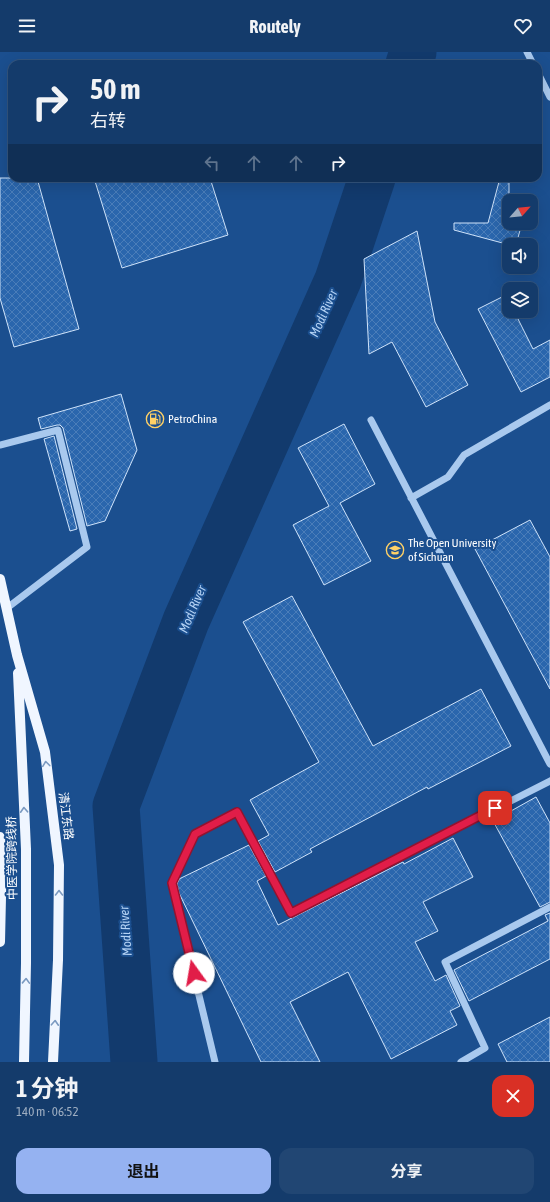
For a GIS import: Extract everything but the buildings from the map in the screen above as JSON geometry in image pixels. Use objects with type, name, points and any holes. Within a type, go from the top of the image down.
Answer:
[{"type":"main road","name":"清江东路","points":[[0,579],[17,654],[45,752],[59,865],[58,960],[53,1062]]},
{"type":"main road","name":"中医学院跨线桥","points":[[17,654],[26,850],[24,1062]]},
{"type":"main road","name":"中医学院跨线桥","points":[[0,837],[2,852],[0,942]]},
{"type":"street","points":[[542,81],[550,97]]},
{"type":"street","points":[[411,498],[448,477],[464,455],[550,406]]},
{"type":"street","points":[[370,420],[550,764]]},
{"type":"street","points":[[0,445],[58,430],[87,547],[6,608]]},
{"type":"street","points":[[215,1062],[172,883],[195,834],[237,812],[291,913],[550,781]]},
{"type":"street","points":[[461,1062],[485,1048],[446,962],[550,907]]},
{"type":"waterway","name":"Modi River","points":[[410,60],[413,52]]},
{"type":"waterway","name":"Modi River","points":[[134,1062],[116,806],[186,621],[338,280],[371,182]]},
{"type":"place","name":"PetroChina","points":[[155,419]]},
{"type":"place","name":"The Open University of Sichuan","points":[[395,550]]},
{"type":"route","points":[[194,973],[172,883],[195,834],[237,812],[291,913],[495,808]]}]
